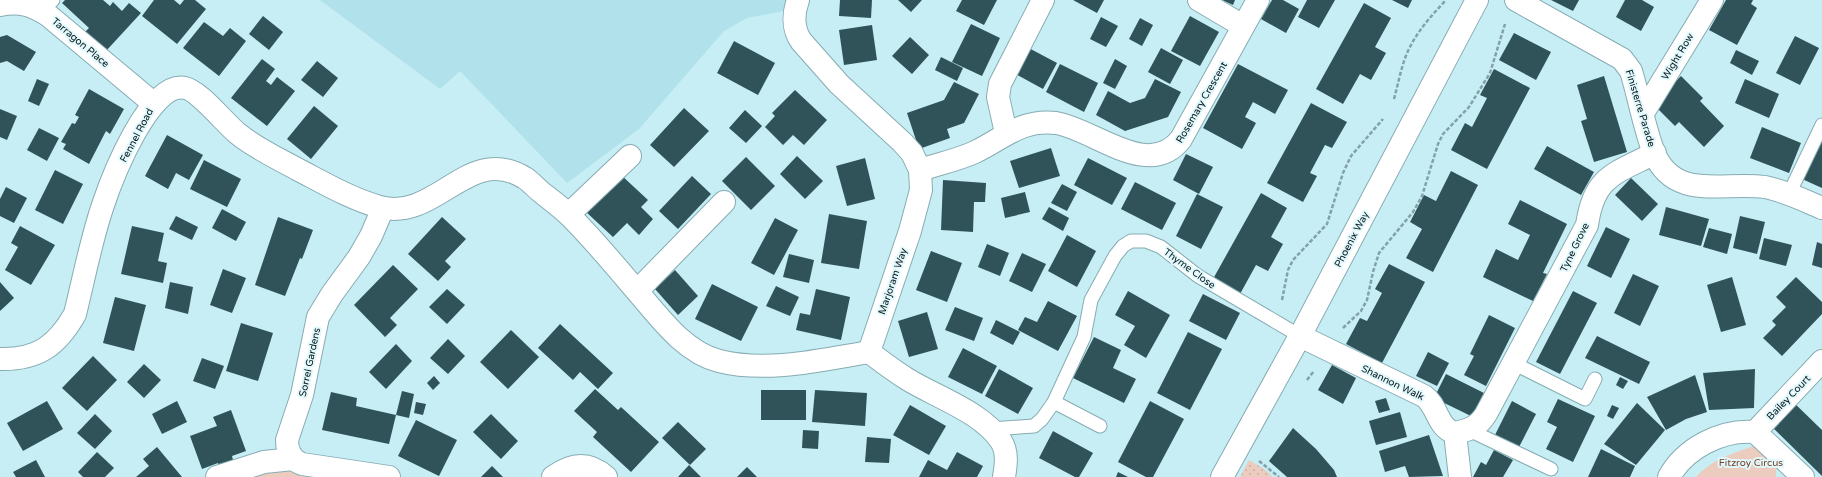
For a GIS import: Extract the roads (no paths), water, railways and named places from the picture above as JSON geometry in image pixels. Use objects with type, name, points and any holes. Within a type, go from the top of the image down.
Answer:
[{"type":"street","name":"Marjoram Way","points":[[798,0],[794,23],[796,34],[801,41],[839,84],[902,142],[912,153],[920,170],[921,190],[912,224],[869,352]]},
{"type":"street","points":[[1006,134],[998,97],[1000,84],[1043,0]]},
{"type":"street","points":[[1199,0],[1243,26]]},
{"type":"street","name":"Rosemary Crescent","points":[[920,170],[975,152],[1006,134],[1032,123],[1044,122],[1084,131],[1130,152],[1144,156],[1161,153],[1176,145],[1181,139],[1258,0]]},
{"type":"street","name":"Phoenix Way","points":[[1222,477],[1300,336],[1477,0]]},
{"type":"street","name":"Finisterre Parade","points":[[1517,0],[1622,59],[1631,70],[1655,153],[1671,176],[1685,184],[1697,187],[1735,185],[1757,187],[1789,194],[1822,208]]},
{"type":"street","name":"Wight Row","points":[[1643,113],[1712,0]]},
{"type":"street","name":"Tarragon Place","points":[[0,5],[27,4],[47,6],[153,102]]},
{"type":"street","name":"Fennel Road","points":[[0,359],[27,357],[43,352],[62,334],[71,321],[75,314],[103,205],[129,145],[153,102],[162,94],[175,87],[191,90],[238,134],[267,154],[345,194],[383,208]]},
{"type":"street","name":"Tyne Grove","points":[[1462,432],[1479,424],[1587,225],[1590,208],[1598,189],[1608,178],[1655,153]]},
{"type":"street","points":[[569,214],[630,156]]},
{"type":"street","points":[[383,208],[408,207],[421,204],[445,191],[459,179],[471,173],[487,169],[509,171],[526,179],[569,214],[664,323],[679,338],[707,357],[719,361],[742,365],[763,365],[798,363],[869,352],[906,378],[975,416],[991,428],[1002,442],[1006,454],[1004,477]]},
{"type":"street","points":[[637,291],[724,202]]},
{"type":"street","name":"Sorrel Gardens","points":[[293,459],[287,446],[287,440],[302,395],[318,317],[332,294],[359,257],[371,236],[383,208]]},
{"type":"street","name":"Shannon Walk","points":[[1300,336],[1424,396],[1433,405],[1444,427],[1462,432]]},
{"type":"street","name":"Bailey Court","points":[[1755,432],[1822,361]]},
{"type":"street","points":[[1669,477],[1686,456],[1701,446],[1728,434],[1739,431],[1755,432],[1803,477]]},
{"type":"street","points":[[1460,477],[1462,432]]},
{"type":"street","points":[[217,477],[264,462],[293,459],[306,465],[389,477]]},
{"type":"street","points":[[553,477],[563,470],[580,465],[596,470],[606,477]]},
{"type":"lane","points":[[1789,194],[1822,125]]},
{"type":"lane","name":"Thyme Close","points":[[991,428],[1034,426],[1042,419],[1054,402],[1084,337],[1091,300],[1115,256],[1123,246],[1131,241],[1146,241],[1161,247],[1198,276],[1300,336]]},
{"type":"lane","points":[[1513,363],[1585,398],[1595,379]]},
{"type":"lane","points":[[1054,402],[1100,426]]},
{"type":"lane","points":[[1462,432],[1551,469]]},
{"type":"park label","name":"Fitzroy Circus","points":[[1751,462]]}]
